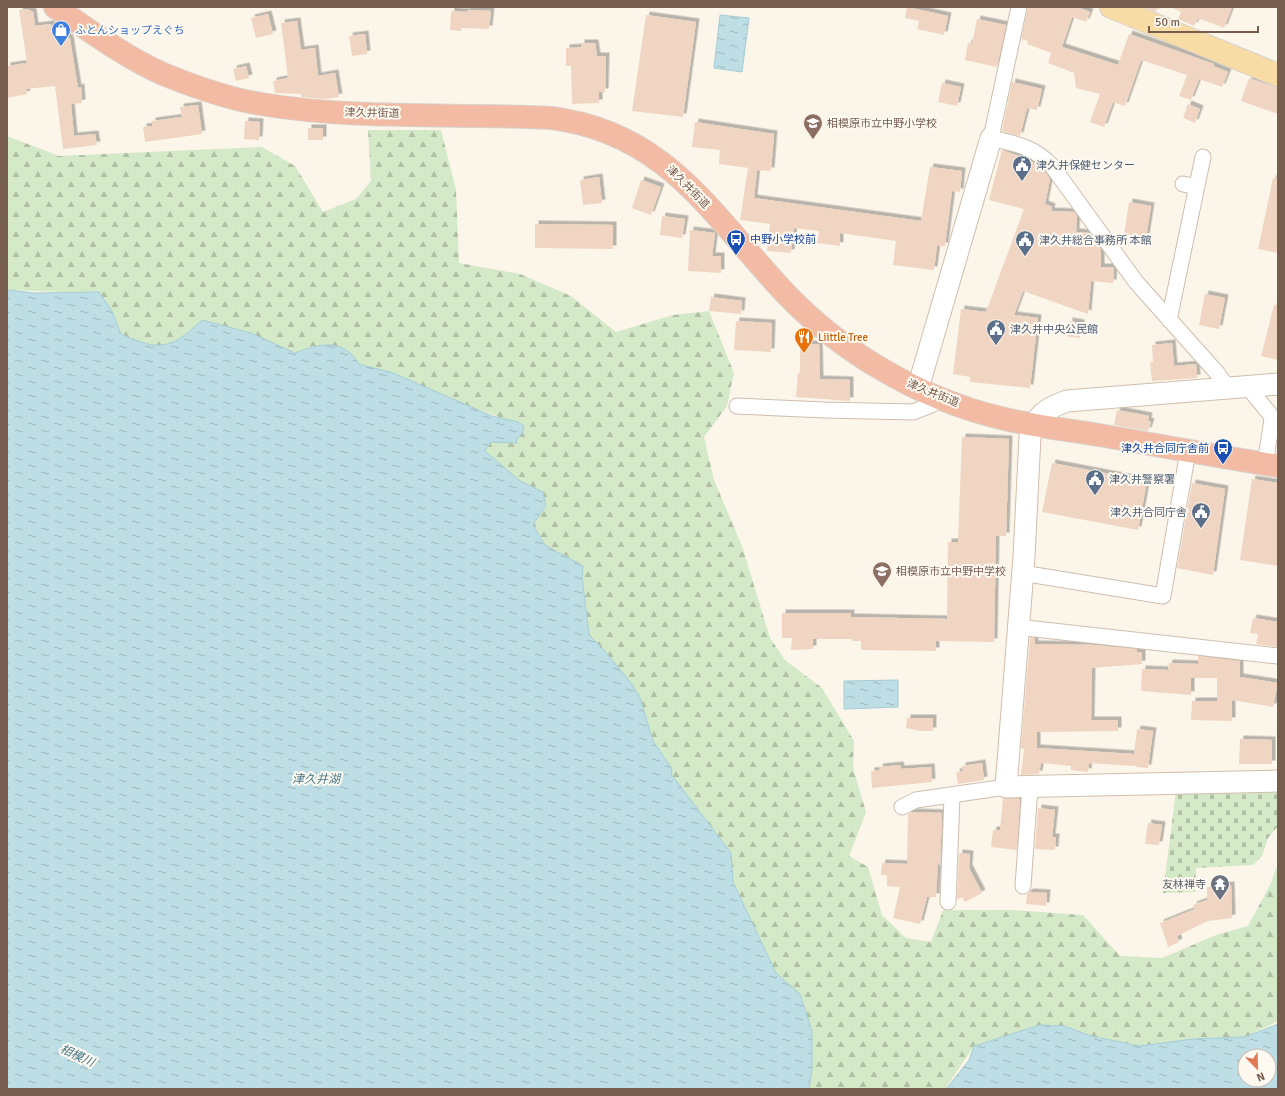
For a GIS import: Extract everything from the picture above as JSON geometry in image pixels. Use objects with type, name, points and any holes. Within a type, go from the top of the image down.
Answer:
[{"type":"highway","name":"津久井街道","points":[[55,7],[115,47],[152,68],[200,88],[247,101],[320,112],[552,118],[584,124],[622,137],[653,155],[681,178],[812,319],[864,359],[918,388],[941,398],[1005,419],[1271,465]]},
{"type":"main road","points":[[1111,7],[1278,75]]},
{"type":"street","points":[[918,388],[991,138],[1019,7]]},
{"type":"street","points":[[991,138],[1028,146],[1045,158],[1061,176],[1136,282],[1169,320],[1218,374],[1237,386],[1270,414],[1272,420],[1271,465]]},
{"type":"street","points":[[1169,320],[1192,250],[1197,187],[1203,157]]},
{"type":"street","points":[[1182,184],[1197,187]]},
{"type":"street","points":[[1006,787],[1022,573],[1030,436],[1033,425],[1040,414],[1067,401],[1237,386],[1278,384]]},
{"type":"street","points":[[736,406],[912,412],[931,405],[941,398]]},
{"type":"street","points":[[1022,573],[1163,596],[1188,451]]},
{"type":"street","points":[[1017,627],[1278,656]]},
{"type":"street","points":[[902,807],[916,800],[1006,787],[1278,782]]},
{"type":"street","points":[[1023,886],[1030,787]]},
{"type":"street","points":[[948,902],[952,796]]},
{"type":"green space","points":[[368,130],[441,130],[456,190],[459,263],[520,274],[571,296],[616,332],[673,315],[709,311],[734,373],[727,406],[704,437],[714,480],[742,546],[770,638],[785,660],[822,688],[854,741],[853,768],[866,812],[849,856],[868,867],[882,915],[906,938],[931,942],[943,910],[1013,910],[1083,915],[1120,956],[1162,958],[1216,935],[1248,926],[1271,883],[1278,863],[1278,1021],[1245,1037],[1140,1046],[1040,1025],[974,1046],[945,1089],[809,1089],[812,1069],[812,1031],[800,994],[776,973],[733,882],[731,853],[671,774],[653,741],[640,698],[589,635],[582,577],[568,557],[545,545],[533,525],[546,505],[485,451],[491,442],[518,424],[429,392],[393,373],[359,364],[313,346],[295,353],[202,320],[182,337],[173,342],[164,345],[156,345],[134,340],[121,334],[112,311],[98,293],[7,290],[7,136],[59,156],[262,147],[295,166],[323,212],[356,199],[371,181]]},
{"type":"green space","points":[[1278,790],[1278,826],[1268,838],[1262,856],[1253,865],[1196,868],[1195,892],[1163,893],[1176,791]]},
{"type":"water","points":[[720,15],[749,18],[742,72],[714,68]]},
{"type":"water","name":"津久井湖","points":[[7,290],[35,293],[99,292],[112,311],[121,334],[134,340],[156,345],[164,345],[173,342],[182,337],[202,320],[251,333],[295,353],[322,345],[339,346],[353,356],[359,364],[393,373],[492,416],[518,422],[524,426],[523,432],[516,440],[517,443],[491,442],[485,451],[520,481],[543,492],[546,505],[533,525],[545,545],[583,566],[582,577],[589,635],[603,649],[632,684],[640,698],[653,741],[672,769],[671,774],[731,853],[733,882],[776,973],[800,994],[812,1031],[812,1069],[809,1089],[7,1089]]},
{"type":"water","points":[[898,680],[898,707],[844,709],[844,681]]},
{"type":"water","points":[[1278,1024],[1278,1089],[946,1089],[969,1060],[974,1046],[1040,1025],[1064,1026],[1091,1036],[1140,1046],[1193,1039],[1245,1037]]},
{"type":"building","points":[[907,7],[948,16],[944,35],[917,29],[919,21],[905,18]]},
{"type":"building","points":[[1028,7],[1077,7],[1090,12],[1086,22],[1072,17],[1062,47],[1118,65],[1129,34],[1214,64],[1213,66],[1228,72],[1222,87],[1199,79],[1191,100],[1179,96],[1187,75],[1141,60],[1125,106],[1113,102],[1104,127],[1090,122],[1100,94],[1076,88],[1074,73],[1048,63],[1051,53],[1027,44],[1028,41],[1021,39]]},
{"type":"building","points":[[1144,7],[1158,7],[1156,12]]},
{"type":"building","points":[[1171,7],[1232,7],[1224,28],[1198,18],[1194,26],[1178,19],[1181,12]]},
{"type":"building","points":[[27,9],[33,12],[35,26],[50,24],[70,39],[78,88],[81,87],[82,103],[71,104],[74,136],[95,134],[97,145],[63,149],[55,86],[26,89],[27,94],[7,98],[7,66],[27,63],[19,10]]},
{"type":"building","points":[[468,10],[491,11],[489,29],[461,28],[461,31],[450,30],[451,11],[467,12]]},
{"type":"building","points":[[268,14],[273,34],[256,38],[251,18]]},
{"type":"building","points":[[646,15],[696,22],[683,117],[632,111]]},
{"type":"building","points":[[977,19],[1006,25],[997,67],[965,60],[968,43],[972,44]]},
{"type":"building","points":[[297,21],[301,50],[315,48],[318,76],[335,73],[339,97],[325,99],[301,97],[301,94],[275,93],[273,81],[288,78],[281,23]]},
{"type":"building","points":[[365,34],[367,54],[352,56],[349,36]]},
{"type":"building","points":[[581,43],[595,43],[597,56],[606,56],[605,92],[599,92],[599,103],[572,104],[571,66],[566,66],[566,48],[581,47]]},
{"type":"building","points":[[246,66],[249,78],[236,81],[233,69]]},
{"type":"building","points":[[1249,78],[1278,88],[1278,114],[1241,101]]},
{"type":"building","points":[[1012,82],[1042,89],[1037,110],[1027,108],[1020,136],[1002,131]]},
{"type":"building","points":[[942,83],[961,87],[957,106],[938,102]]},
{"type":"building","points":[[1188,104],[1200,109],[1195,123],[1183,118]]},
{"type":"building","points":[[198,105],[202,134],[145,142],[143,127],[152,126],[152,121],[182,117],[180,107]]},
{"type":"building","points":[[245,121],[260,122],[259,140],[244,139]]},
{"type":"building","points":[[695,122],[774,134],[771,171],[757,170],[754,198],[921,221],[930,167],[962,171],[960,192],[952,191],[945,246],[937,246],[934,270],[893,265],[896,241],[840,233],[840,246],[817,243],[819,231],[794,228],[791,253],[767,251],[770,224],[740,220],[748,168],[719,164],[720,150],[692,147]]},
{"type":"building","points":[[308,128],[323,128],[323,140],[308,140]]},
{"type":"building","points":[[1002,150],[1030,160],[1045,172],[1050,179],[1045,204],[1052,207],[1051,211],[1074,212],[1077,216],[1076,232],[1089,233],[1101,249],[1101,267],[1114,267],[1113,283],[1091,281],[1088,314],[1023,291],[1014,315],[1038,318],[1030,388],[970,382],[970,377],[953,374],[961,309],[986,312],[1024,209],[989,200]]},
{"type":"building","points":[[599,177],[602,203],[583,205],[580,180]]},
{"type":"building","points":[[1273,178],[1278,178],[1278,253],[1258,249]]},
{"type":"building","points":[[641,180],[661,187],[651,215],[632,208]]},
{"type":"building","points":[[1129,202],[1151,206],[1146,238],[1124,235]]},
{"type":"building","points":[[662,216],[685,219],[682,238],[660,235]]},
{"type":"building","points":[[535,224],[613,225],[613,249],[535,248]]},
{"type":"building","points":[[690,230],[715,233],[712,256],[721,256],[721,273],[688,271]]},
{"type":"building","points":[[1205,294],[1225,298],[1219,329],[1199,325]]},
{"type":"building","points":[[711,297],[742,301],[741,314],[709,311]]},
{"type":"building","points":[[1274,305],[1278,305],[1278,360],[1261,356]]},
{"type":"building","points":[[736,321],[772,323],[771,352],[734,350]]},
{"type":"building","points":[[1069,321],[1081,323],[1080,338],[1068,337]]},
{"type":"building","points":[[1172,343],[1174,366],[1196,364],[1197,378],[1152,381],[1150,362],[1153,362],[1152,345]]},
{"type":"building","points":[[800,344],[819,344],[820,379],[850,380],[850,401],[796,397],[798,373],[800,373]]},
{"type":"building","points":[[1117,410],[1149,416],[1148,421],[1151,422],[1148,431],[1114,425]]},
{"type":"building","points":[[962,437],[1009,439],[1006,536],[996,536],[994,642],[936,641],[936,651],[861,650],[861,641],[852,641],[852,639],[813,639],[813,649],[791,650],[792,638],[782,638],[782,613],[851,613],[851,617],[947,619],[948,542],[958,542]]},
{"type":"building","name":"津久井警察署","points":[[1052,463],[1147,481],[1138,530],[1042,512]]},
{"type":"building","points":[[1252,479],[1278,483],[1278,566],[1240,560]]},
{"type":"building","name":"津久井合同庁舎","points":[[1192,483],[1225,489],[1213,575],[1177,568]]},
{"type":"building","points":[[1253,618],[1278,622],[1278,647],[1256,644],[1258,634],[1250,633]]},
{"type":"building","points":[[1030,637],[1035,638],[1035,644],[1095,645],[1136,649],[1137,652],[1142,652],[1142,664],[1092,668],[1091,720],[1118,720],[1118,731],[1037,732],[1037,748],[1134,754],[1137,729],[1153,731],[1148,768],[1089,763],[1088,772],[1071,770],[1071,766],[1041,763],[1039,774],[1021,775],[1024,749],[1021,748]]},
{"type":"building","points":[[1198,656],[1240,661],[1240,677],[1278,683],[1273,707],[1232,700],[1232,721],[1191,720],[1192,701],[1217,701],[1217,678],[1191,678],[1191,695],[1141,691],[1142,669],[1168,670],[1169,663],[1198,664]]},
{"type":"building","points":[[907,718],[933,718],[933,731],[920,731],[906,728]]},
{"type":"building","points":[[1240,739],[1272,740],[1272,764],[1239,764]]},
{"type":"building","points":[[982,763],[984,780],[958,784],[956,772],[963,771],[962,766]]},
{"type":"building","points":[[900,765],[901,769],[931,767],[932,782],[872,788],[871,771],[880,770],[879,767]]},
{"type":"building","points":[[1003,798],[1020,799],[1017,850],[991,847],[993,830],[1000,830]]},
{"type":"building","points":[[1038,808],[1055,810],[1052,837],[1056,837],[1055,850],[1035,849]]},
{"type":"building","points":[[912,812],[942,813],[940,866],[938,861],[936,897],[927,897],[920,924],[893,918],[900,887],[887,886],[887,875],[881,875],[882,863],[907,864],[908,814]]},
{"type":"building","points":[[1148,823],[1162,825],[1159,845],[1145,844]]},
{"type":"building","points":[[959,853],[970,854],[969,868],[982,893],[965,902],[962,897],[957,898]]},
{"type":"building","points":[[1231,885],[1232,918],[1208,921],[1177,936],[1179,942],[1168,947],[1160,923],[1195,909],[1193,905],[1207,900],[1207,887]]},
{"type":"building","points":[[1030,892],[1047,893],[1046,906],[1026,904],[1027,894]]},
{"type":"place","name":"ふとんショップえぐち","points":[[61,47]]},
{"type":"place","name":"相模原市立中野小学校","points":[[813,140]]},
{"type":"place","name":"津久井保健センター","points":[[1022,182]]},
{"type":"place","name":"中野小学校前","points":[[736,256]]},
{"type":"place","name":"津久井総合事務所 本館","points":[[1025,257]]},
{"type":"place","name":"津久井中央公民館","points":[[996,346]]},
{"type":"place","name":"Liittle Tree","points":[[804,354]]},
{"type":"place","name":"津久井合同庁舎前","points":[[1223,465]]},
{"type":"place","name":"津久井警察署","points":[[1095,496]]},
{"type":"place","name":"津久井合同庁舎","points":[[1201,529]]},
{"type":"place","name":"相模原市立中野中学校","points":[[882,588]]},
{"type":"place","name":"友林禅寺","points":[[1220,901]]},
{"type":"water label","name":"相模川","points":[[77,1056]]}]
